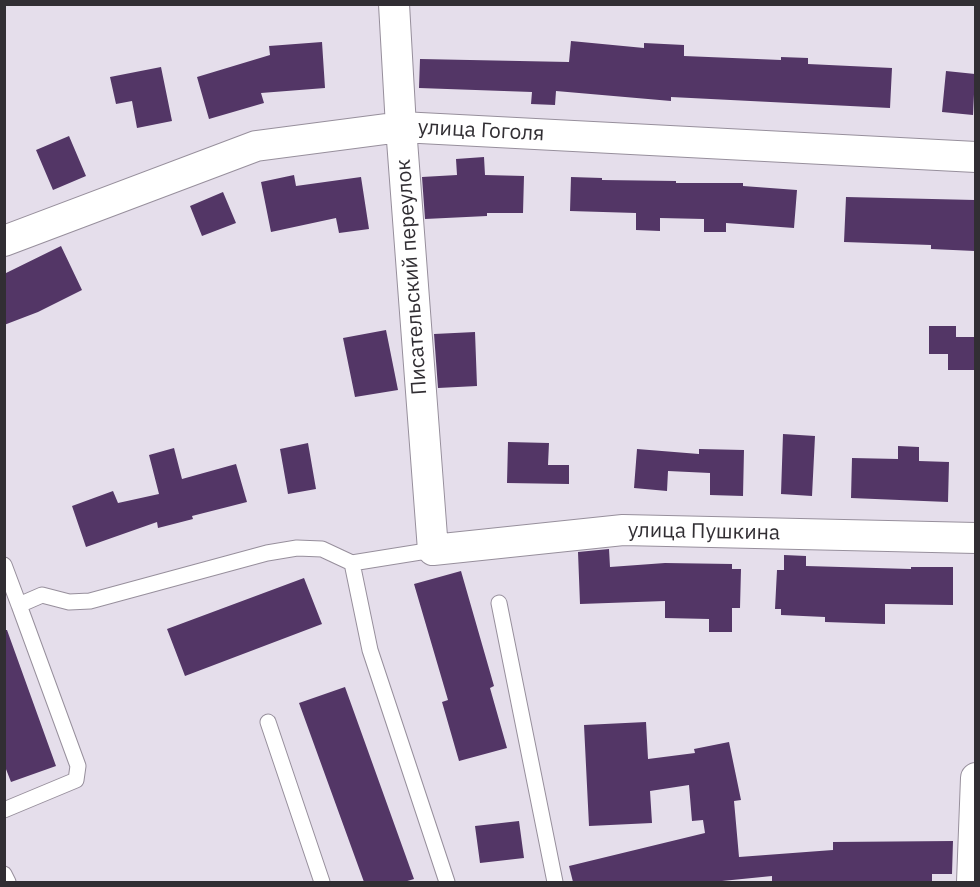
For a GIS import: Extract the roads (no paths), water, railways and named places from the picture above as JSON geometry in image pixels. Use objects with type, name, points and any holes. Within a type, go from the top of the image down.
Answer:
[{"type":"street","name":"Писательский переулок","points":[[394,4],[433,550]]},
{"type":"street","name":"улица Гоголя","points":[[4,241],[256,146],[401,127],[975,157]]},
{"type":"street","name":"улица Пушкина","points":[[433,550],[623,530],[975,538]]},
{"type":"street","points":[[972,882],[975,778]]},
{"type":"lane","points":[[19,605],[42,596],[69,602],[90,601],[267,553],[297,548],[322,549],[352,563],[433,550]]},
{"type":"lane","points":[[352,563],[369,650],[446,882]]},
{"type":"lane","points":[[4,565],[78,766],[76,780],[4,810]]},
{"type":"lane","points":[[498,603],[555,882]]},
{"type":"lane","points":[[268,722],[322,882]]},
{"type":"lane","points":[[4,874],[8,882]]}]
